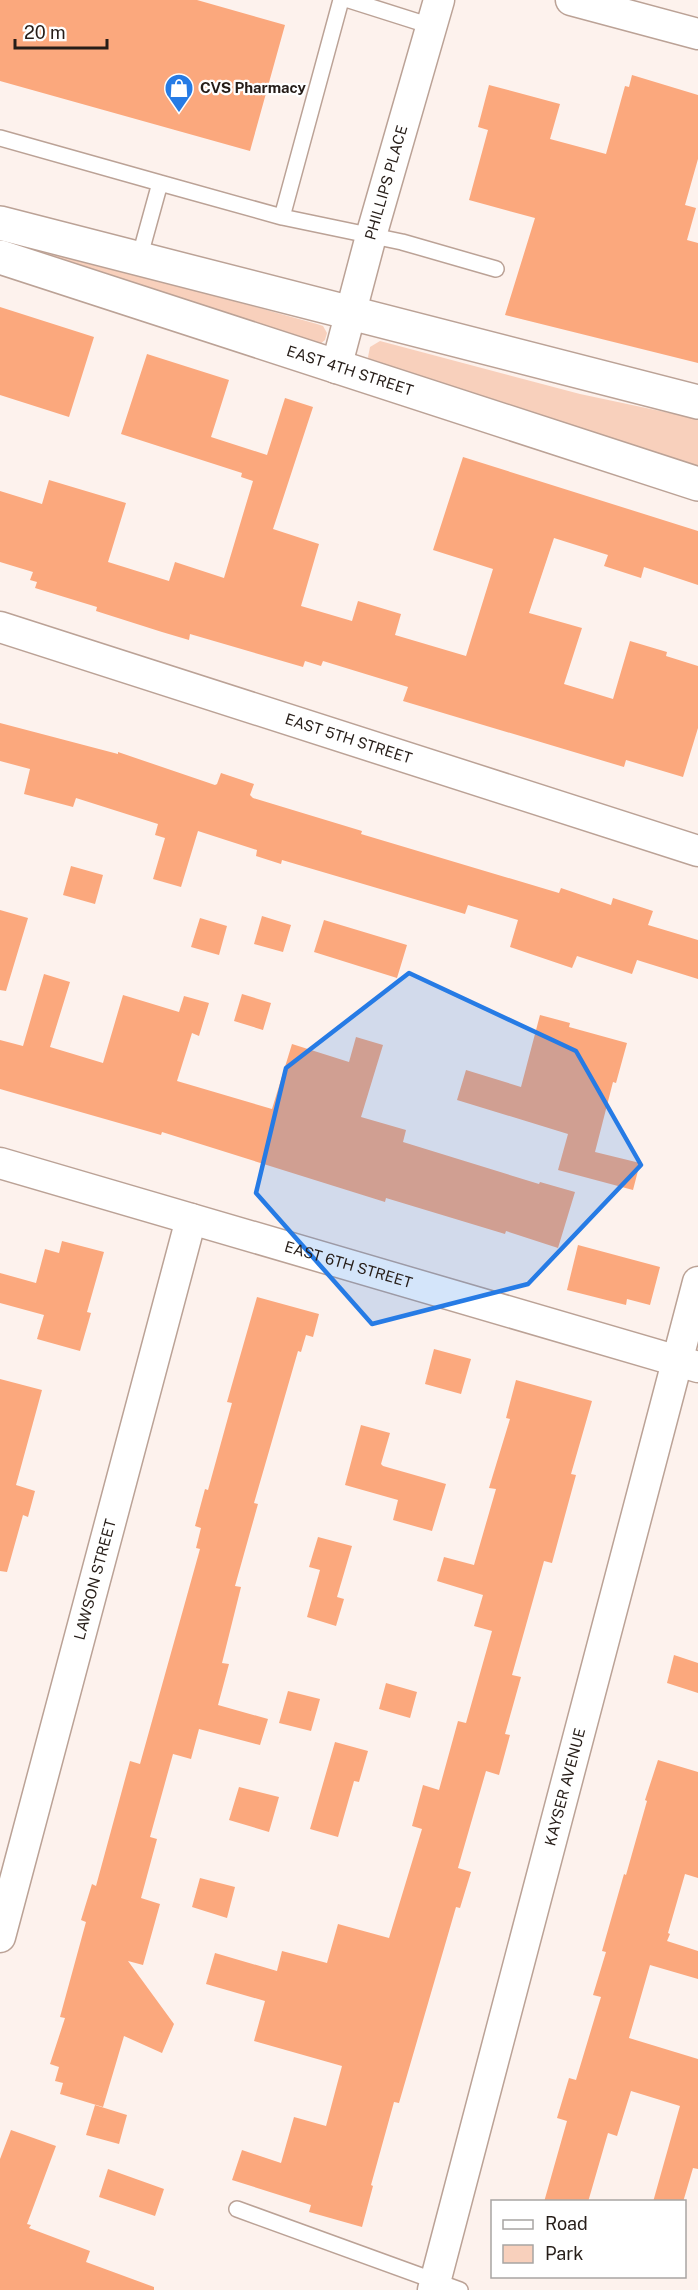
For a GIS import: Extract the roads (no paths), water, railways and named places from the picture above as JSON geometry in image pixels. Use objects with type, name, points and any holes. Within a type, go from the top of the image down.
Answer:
[{"type":"street","points":[[571,0],[698,34]]},
{"type":"street","name":"PHILLIPS PLACE","points":[[336,368],[370,236],[435,13]]},
{"type":"street","points":[[0,223],[351,315],[698,402]]},
{"type":"street","name":"EAST 4TH STREET","points":[[0,257],[698,484]]},
{"type":"street","name":"EAST 5TH STREET","points":[[0,627],[698,851]]},
{"type":"street","name":"EAST 6TH STREET","points":[[0,1163],[687,1365]]},
{"type":"street","name":"LAWSON STREET","points":[[0,1937],[190,1220]]},
{"type":"street","name":"KAYSER AVENUE","points":[[443,2287],[687,1365],[698,1282]]},
{"type":"lane","points":[[282,217],[341,0]]},
{"type":"lane","points":[[349,0],[435,13]]},
{"type":"lane","points":[[0,138],[282,217],[402,242],[496,269]]},
{"type":"lane","points":[[139,259],[160,183]]},
{"type":"lane","points":[[237,2209],[443,2287]]},
{"type":"place","name":"CVS Pharmacy","points":[[179,114]]}]
